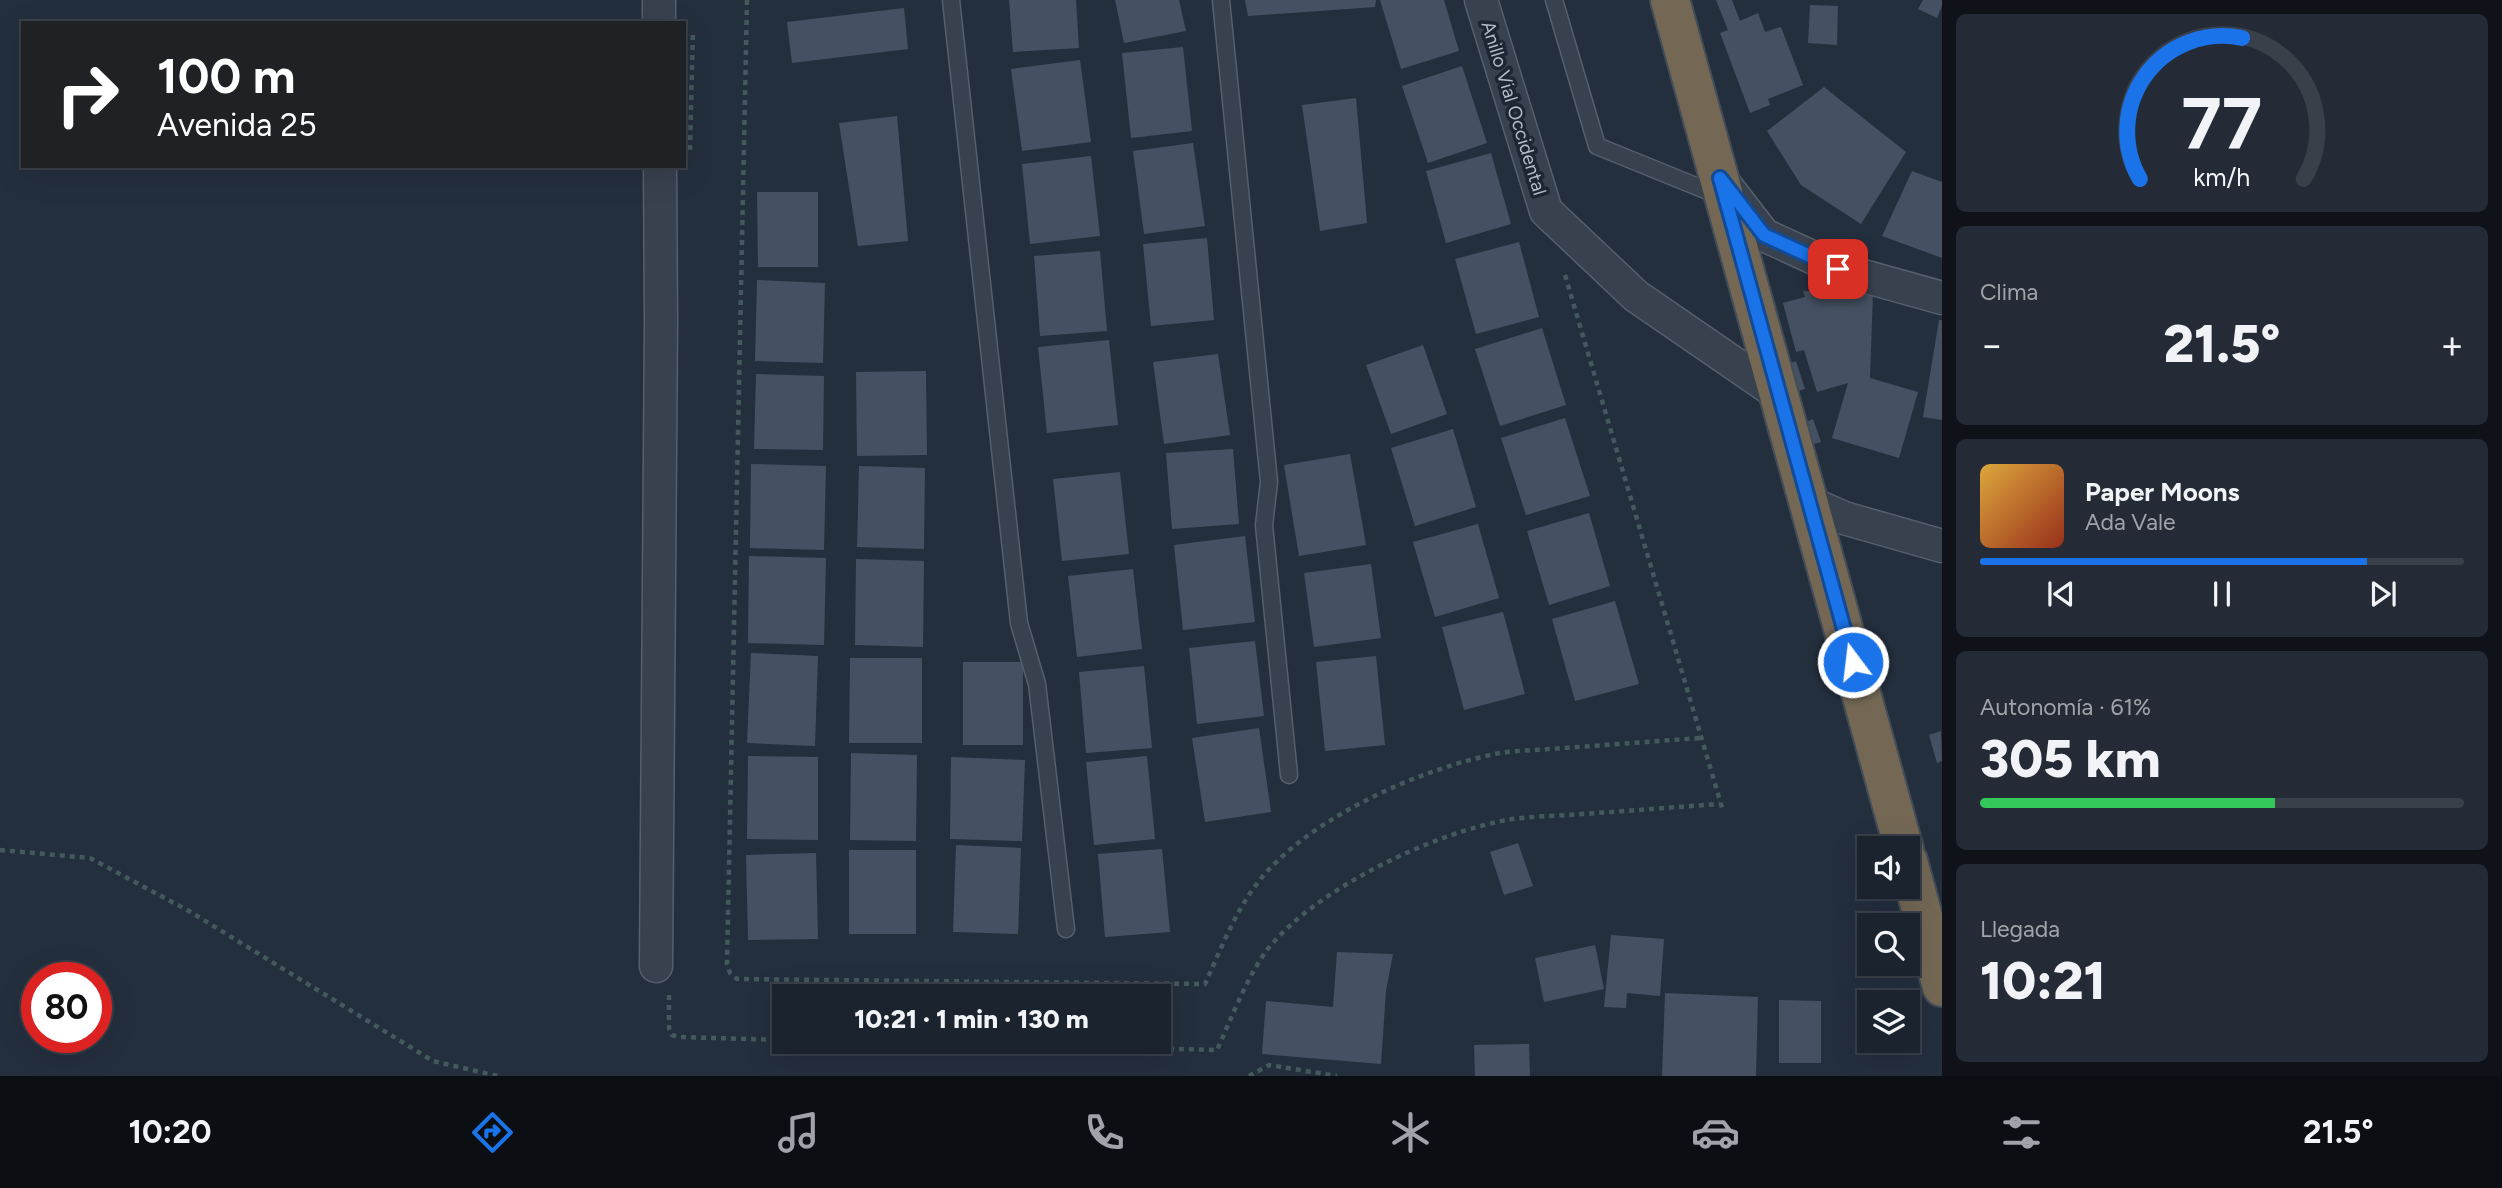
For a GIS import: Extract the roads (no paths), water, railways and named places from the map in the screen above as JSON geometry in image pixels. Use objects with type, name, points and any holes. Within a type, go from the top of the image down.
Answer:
[{"type":"highway","points":[[1670,0],[1900,836]]},
{"type":"highway","points":[[1918,899],[1941,983]]},
{"type":"street","points":[[659,0],[659,21]]},
{"type":"street","name":"Anillo Vial Occidental","points":[[1481,0],[1546,211],[1636,296],[1780,395]]},
{"type":"street","points":[[656,966],[660,168]]},
{"type":"street","points":[[1723,188],[1764,235],[1838,269],[1942,298]]},
{"type":"street","points":[[1810,503],[1844,518],[1942,546]]},
{"type":"lane","points":[[951,0],[1019,623],[1037,684],[1066,929]]},
{"type":"lane","points":[[1221,0],[1269,482],[1264,526],[1289,775]]},
{"type":"lane","points":[[1554,0],[1597,146],[1723,188]]}]
